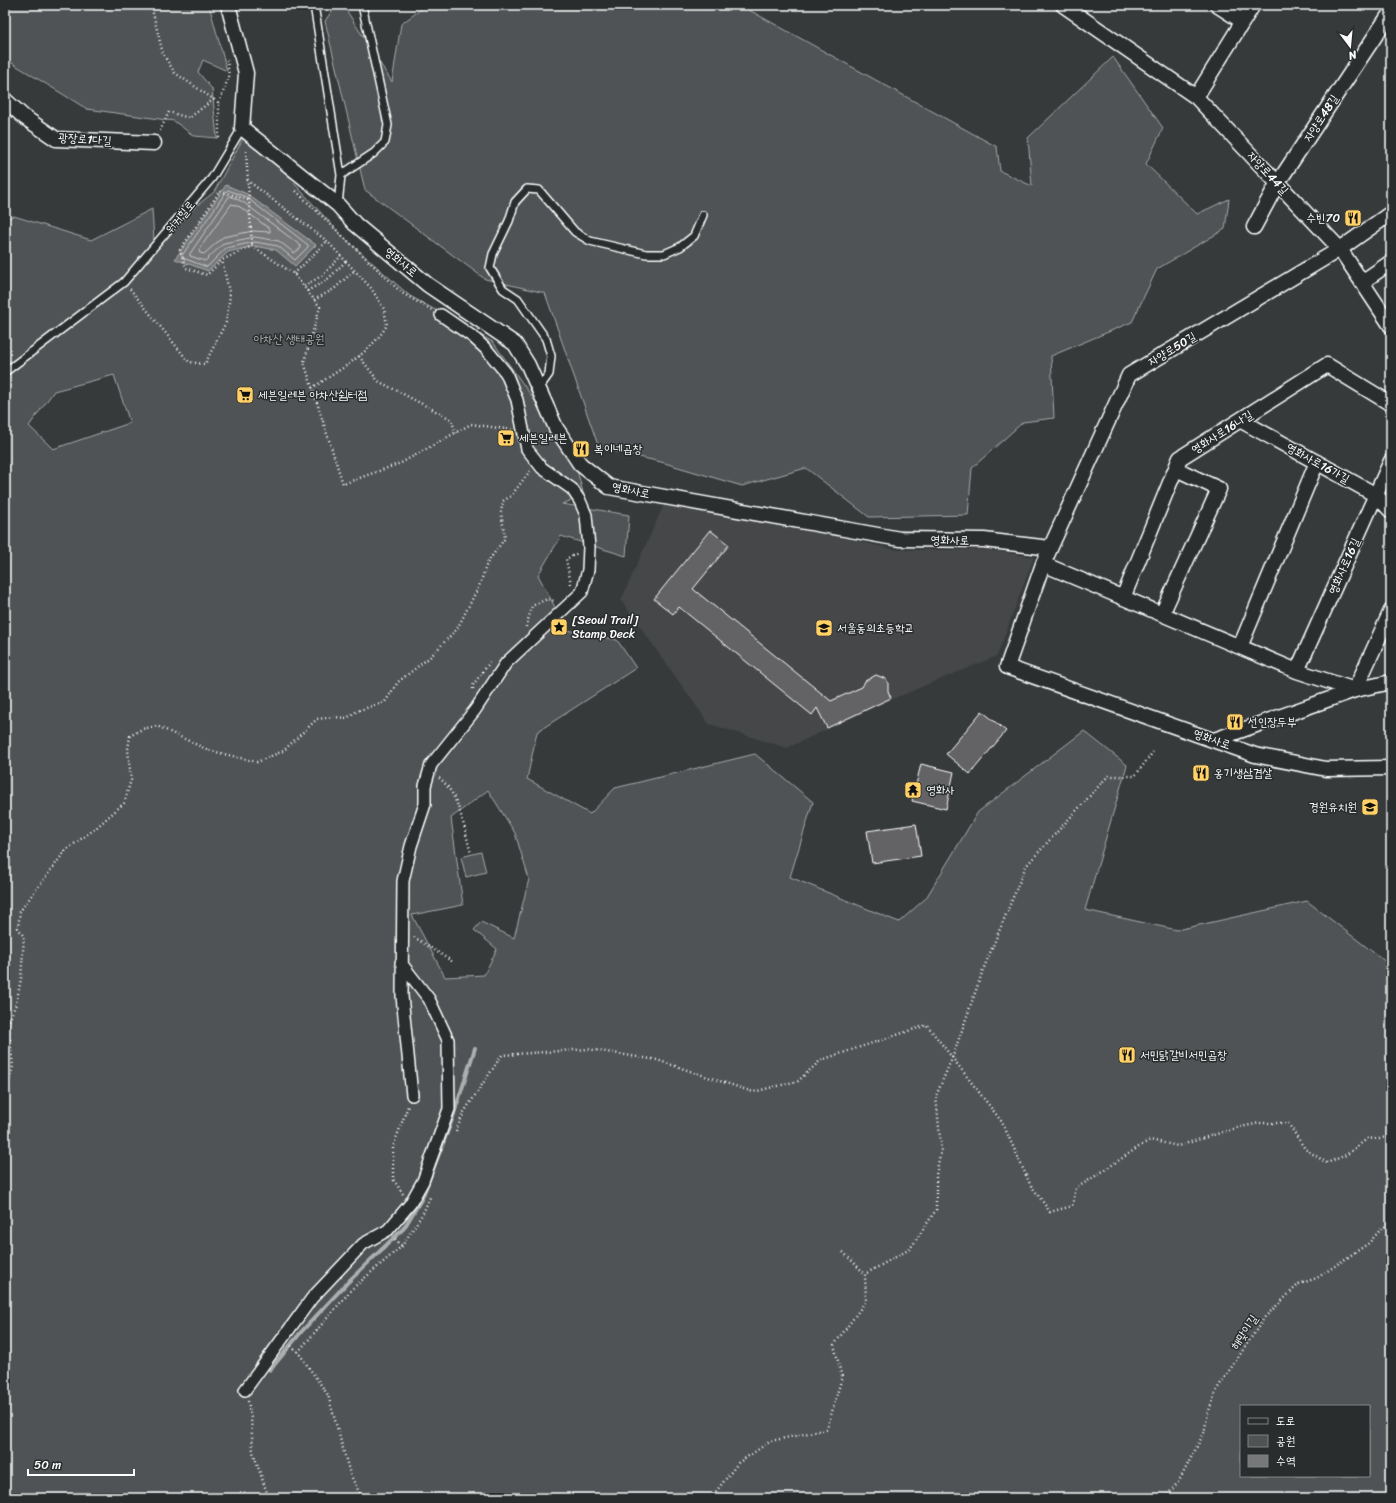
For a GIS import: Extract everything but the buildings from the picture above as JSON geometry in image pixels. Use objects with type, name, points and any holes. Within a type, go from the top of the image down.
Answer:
[{"type":"street","name":"워커힐로","points":[[228,5],[246,73],[242,128]]},
{"type":"street","name":"자양로44길","points":[[1063,5],[1196,97],[1340,249],[1391,326]]},
{"type":"street","points":[[1217,5],[1242,21]]},
{"type":"street","points":[[1196,97],[1253,5]]},
{"type":"street","name":"자양로48길","points":[[1254,227],[1277,184],[1391,12]]},
{"type":"street","name":"광장로1다길","points":[[5,100],[24,117],[56,139],[154,142]]},
{"type":"street","name":"영화사로","points":[[242,128],[338,205],[355,224],[428,285],[515,344],[528,365],[556,428],[580,464],[609,487],[900,539],[984,540],[1050,548]]},
{"type":"street","name":"자양로50길","points":[[1043,564],[1129,375],[1340,249],[1391,213]]},
{"type":"street","points":[[1362,282],[1391,262]]},
{"type":"street","points":[[412,1094],[402,996],[401,963],[404,930],[403,881],[411,846],[425,804],[425,786],[431,764],[475,710],[506,663],[582,592],[588,570],[589,547],[586,515],[580,501],[572,489],[542,468],[527,449],[517,400],[506,373],[482,345],[441,315]]},
{"type":"street","name":"영화사로16나길","points":[[1123,598],[1180,458],[1327,365],[1391,404]]},
{"type":"street","name":"영화사로16가길","points":[[1240,420],[1376,495],[1391,511]]},
{"type":"street","name":"영화사로16길","points":[[1297,671],[1391,460]]},
{"type":"street","points":[[1240,646],[1317,462]]},
{"type":"street","points":[[1162,614],[1220,489],[1176,469]]},
{"type":"street","name":"영화사로","points":[[1043,564],[1007,667],[1255,755],[1326,769],[1391,768]]},
{"type":"street","points":[[1043,564],[1297,671],[1355,690]]},
{"type":"street","points":[[1355,690],[1391,611]]},
{"type":"street","points":[[1214,740],[1355,690],[1391,682]]},
{"type":"street","points":[[246,1390],[312,1298],[364,1244],[388,1230],[410,1204],[423,1182],[449,1109],[450,1083],[448,1040],[429,999],[401,963]]},
{"type":"lane","points":[[314,5],[341,175],[338,205]]},
{"type":"lane","points":[[341,175],[374,153],[385,142],[388,125],[362,5]]},
{"type":"lane","name":"워커힐로","points":[[5,372],[124,282],[212,178],[242,128]]},
{"type":"lane","points":[[539,388],[549,374],[551,356],[546,339],[518,299],[503,289],[490,268],[493,254],[509,221],[515,202],[527,189],[539,190],[575,232],[590,241],[646,254],[664,254],[680,247],[694,236],[703,215]]},
{"type":"path","points":[[151,5],[163,54],[175,73],[219,103]]},
{"type":"path","points":[[219,139],[219,103],[230,76],[226,57]]},
{"type":"path","points":[[154,142],[170,112],[189,118],[214,99]]},
{"type":"path","points":[[252,154],[246,151],[252,246]]},
{"type":"path","points":[[247,180],[327,241],[371,288],[384,309],[387,325],[378,340],[359,356],[312,388]]},
{"type":"path","points":[[292,187],[402,293],[441,315]]},
{"type":"path","points":[[248,200],[220,191],[180,250],[186,268],[207,275],[222,260],[252,246]]},
{"type":"path","points":[[294,274],[327,241]]},
{"type":"path","points":[[252,246],[294,274],[320,307],[304,362],[343,484],[401,463],[471,424],[524,432]]},
{"type":"path","points":[[304,286],[323,275],[341,256]]},
{"type":"path","points":[[124,282],[189,362],[205,364],[226,322],[230,296],[222,260]]},
{"type":"path","points":[[307,291],[327,280],[346,261]]},
{"type":"path","points":[[314,300],[334,289],[355,270]]},
{"type":"path","points":[[359,356],[378,381],[451,419],[456,433]]},
{"type":"path","points":[[5,1086],[9,1081],[13,1066],[8,1023],[16,1004],[21,979],[24,937],[18,928],[20,910],[66,850],[96,828],[124,803],[131,780],[128,749],[130,736],[142,729],[157,726],[208,750],[257,762],[283,751],[317,718],[334,716],[347,718],[357,711],[385,702],[398,682],[430,657],[456,629],[480,584],[487,563],[505,538],[502,512],[503,501],[511,496],[537,461]]},
{"type":"path","points":[[572,588],[566,558],[589,547]]},
{"type":"path","points":[[524,632],[532,606],[547,599],[558,602]]},
{"type":"path","points":[[475,710],[473,685],[492,660]]},
{"type":"path","points":[[865,1274],[910,1250],[936,1210],[936,1175],[941,1149],[936,1096],[953,1056],[983,970],[1026,866],[1108,776],[1135,776],[1153,752]]},
{"type":"path","points":[[429,771],[442,781],[450,790],[459,812],[471,854]]},
{"type":"path","points":[[404,930],[453,962]]},
{"type":"path","points":[[453,1138],[464,1112],[502,1055],[588,1049],[657,1060],[753,1092],[798,1081],[821,1060],[927,1025],[953,1056],[1002,1122],[1030,1184],[1050,1212],[1072,1206],[1076,1188],[1104,1172],[1129,1152],[1150,1140],[1178,1146],[1260,1123],[1288,1123],[1305,1149],[1327,1163],[1346,1155],[1367,1139],[1391,1137]]},
{"type":"path","points":[[410,1204],[393,1179],[393,1147],[412,1094]]},
{"type":"path","points":[[298,1352],[353,1288],[402,1246],[423,1213],[432,1191]]},
{"type":"path","name":"해맞이길","points":[[1165,1498],[1179,1481],[1204,1434],[1208,1413],[1217,1389],[1265,1317],[1298,1284],[1317,1278],[1369,1243],[1380,1230],[1391,1222]]},
{"type":"path","points":[[711,1498],[738,1463],[771,1441],[827,1429],[842,1377],[834,1345],[866,1301],[865,1274],[843,1252]]},
{"type":"path","points":[[283,1338],[298,1352],[328,1395],[350,1474],[362,1498]]},
{"type":"path","points":[[246,1390],[251,1418],[253,1452],[267,1493],[265,1498]]},
{"type":"shaded area","name":"서울동의초등학교","points":[[665,502],[715,509],[897,550],[989,550],[1034,557],[997,656],[895,698],[787,748],[709,724],[621,600]]},
{"type":"green space","points":[[5,5],[157,5],[159,8],[159,5],[209,5],[227,71],[203,60],[198,72],[212,89],[217,138],[194,136],[174,121],[87,109],[7,60],[5,58]]},
{"type":"green space","points":[[336,5],[343,5],[392,82],[401,24],[427,5],[740,5],[997,147],[1000,171],[1032,186],[1028,138],[1113,57],[1163,128],[1146,164],[1197,214],[1229,199],[1225,229],[1157,269],[1132,322],[1051,356],[1054,418],[1023,422],[972,468],[968,515],[869,517],[806,468],[742,486],[661,462],[599,448],[545,293],[485,279],[365,190],[325,21]]},
{"type":"green space","name":"아차산 생태공원","points":[[247,131],[341,235],[410,296],[493,342],[533,398],[575,463],[584,496],[562,504],[629,515],[626,556],[561,536],[538,575],[567,630],[617,640],[636,668],[537,732],[527,779],[590,814],[615,788],[755,754],[813,802],[790,877],[899,922],[926,898],[978,812],[1084,731],[1127,765],[1085,910],[1177,930],[1307,901],[1391,966],[1391,1498],[5,1498],[5,219],[14,216],[91,240],[152,209],[154,240],[214,192]],"holes":[[[114,375],[130,423],[53,449],[29,426],[54,391]],[[488,790],[515,833],[529,879],[514,938],[481,922],[474,930],[497,949],[484,975],[445,977],[412,915],[463,905],[451,818]]]},
{"type":"green space","points":[[481,852],[486,872],[466,877],[461,857]]},
{"type":"water","points":[[226,185],[247,194],[316,245],[295,266],[276,250],[255,246],[228,252],[208,271],[175,259]]},
{"type":"waterway","points":[[270,1370],[302,1331],[349,1281],[404,1228],[422,1198],[453,1117],[475,1048]]},
{"type":"place","name":"수빈70","points":[[1353,218]]},
{"type":"place","name":"세븐일레븐 아차산쉼터점","points":[[245,395]]},
{"type":"place","name":"세븐일레븐","points":[[506,438]]},
{"type":"place","name":"복이네곱창","points":[[581,449]]},
{"type":"place","name":"[Seoul Trail] Stamp Deck","points":[[559,627]]},
{"type":"place","name":"서울동의초등학교","points":[[824,628]]},
{"type":"place","name":"선인장두부","points":[[1235,722]]},
{"type":"place","name":"옹기생삼겹살","points":[[1201,773]]},
{"type":"place","name":"영화사","points":[[913,790]]},
{"type":"place","name":"경원유치원","points":[[1370,807]]},
{"type":"place","name":"서민닭갈비서민곱창","points":[[1127,1055]]}]
